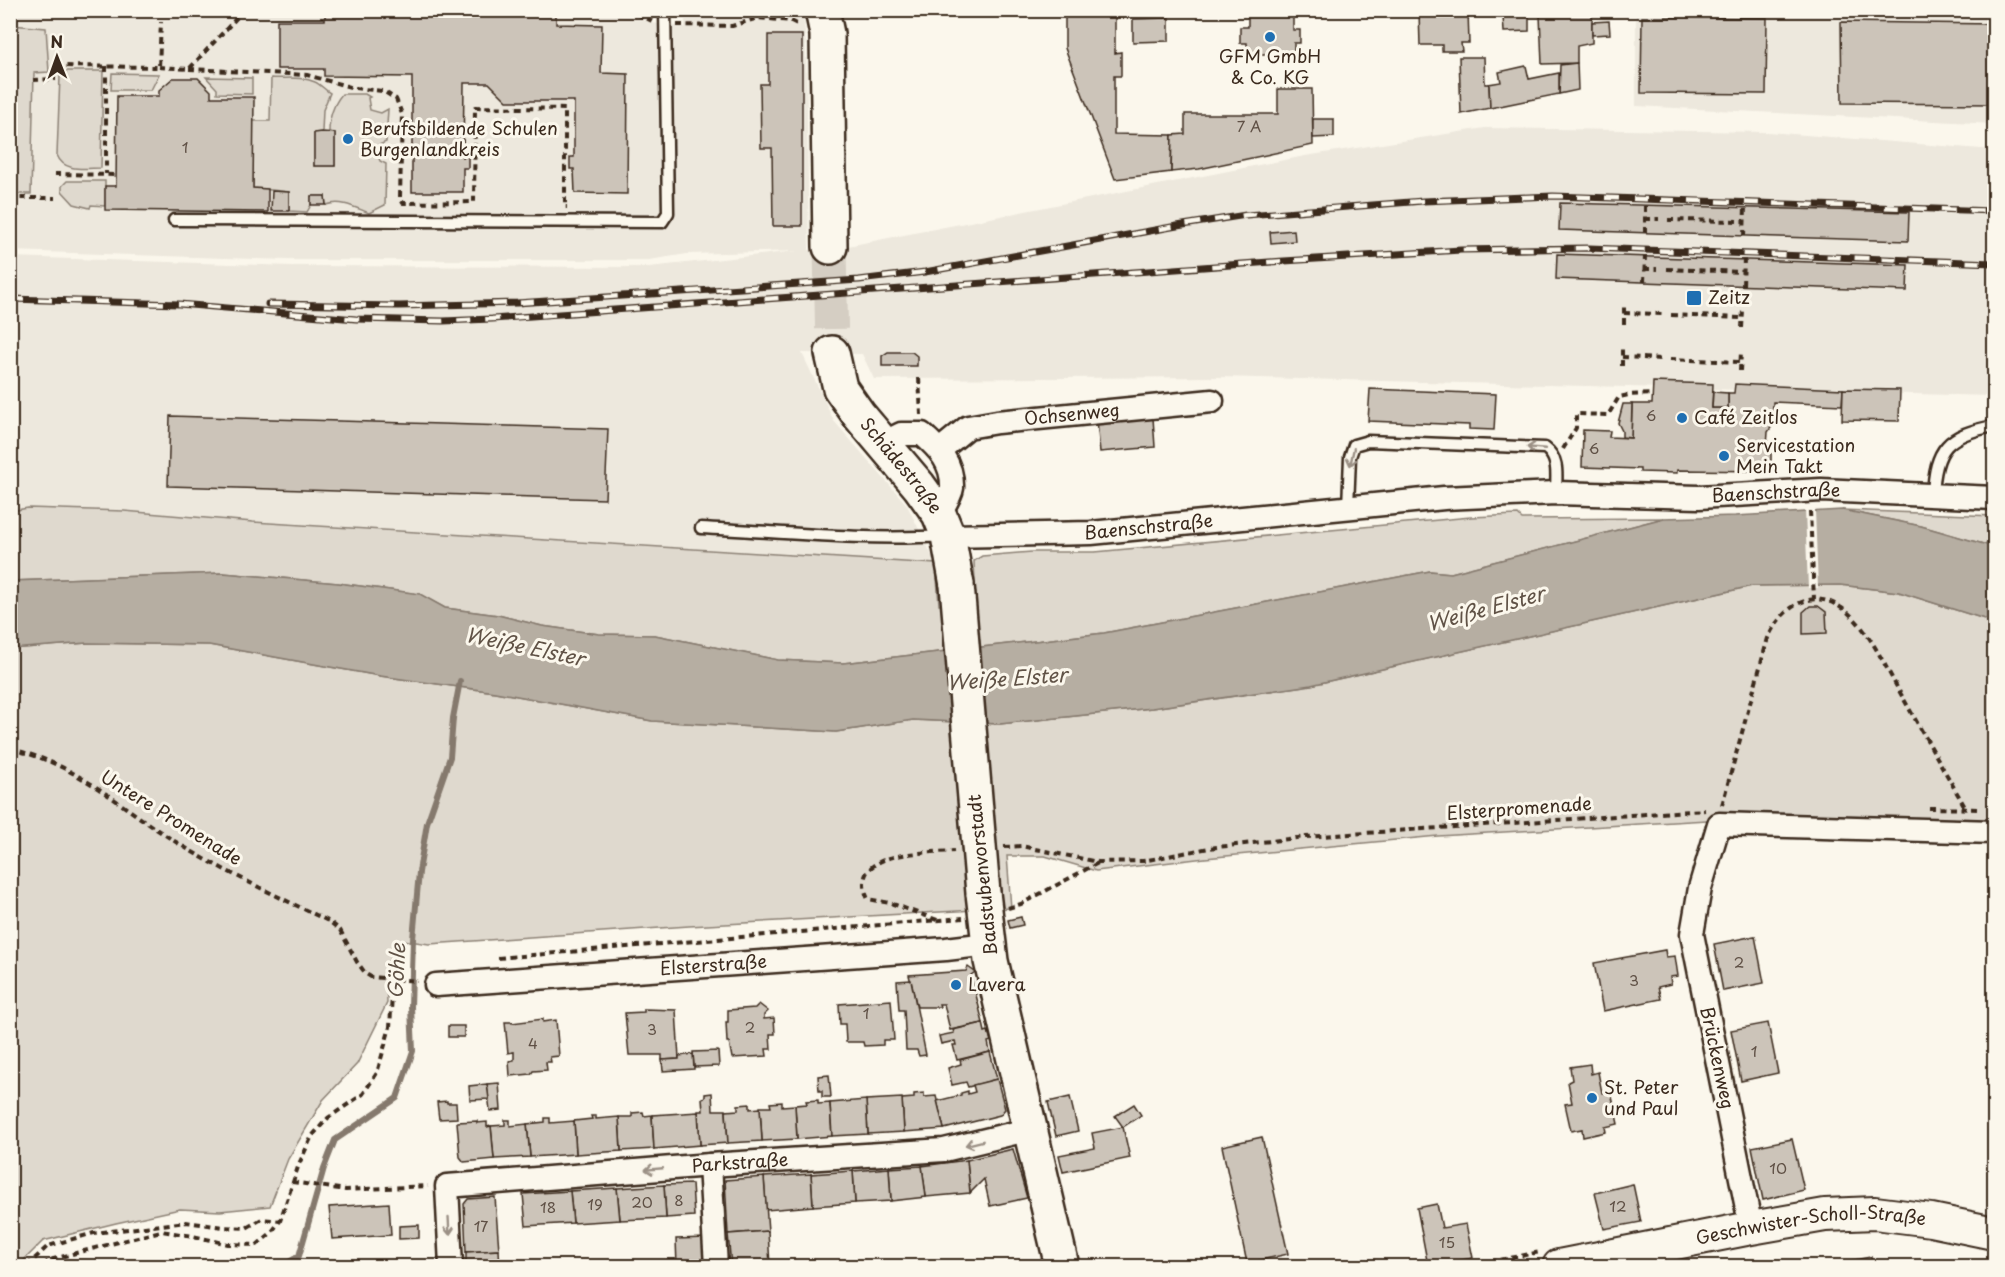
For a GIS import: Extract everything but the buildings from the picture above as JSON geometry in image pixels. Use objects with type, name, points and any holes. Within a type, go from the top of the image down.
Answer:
[{"type":"main road","points":[[812,19],[827,33],[830,247]]},
{"type":"main road","name":"Schädestraße","points":[[832,353],[840,388],[859,415],[930,500],[944,525],[957,585]]},
{"type":"main road","name":"Badstubenvorstadt","points":[[957,585],[986,916],[1062,1266]]},
{"type":"street","name":"Ochsenweg","points":[[940,450],[969,427],[1212,401]]},
{"type":"street","points":[[883,443],[901,434],[922,434],[940,450],[948,465],[952,490],[944,525]]},
{"type":"street","name":"Baenschstraße","points":[[944,525],[966,534],[1091,533],[1444,498],[1556,493],[1699,497],[1810,490],[1995,498]]},
{"type":"street","points":[[1724,814],[1995,832]]},
{"type":"street","name":"Brückenweg","points":[[1724,814],[1700,888],[1692,934],[1751,1228]]},
{"type":"street","name":"Elsterstraße","points":[[429,983],[946,949],[986,916]]},
{"type":"street","name":"Parkstraße","points":[[447,1186],[710,1165],[944,1150],[1031,1129]]},
{"type":"street","points":[[710,1165],[716,1266]]},
{"type":"street","points":[[447,1186],[451,1266]]},
{"type":"street","name":"Geschwister-Scholl-Straße","points":[[1559,1266],[1825,1215],[1875,1213],[1931,1220],[1995,1233]]},
{"type":"lane","points":[[174,220],[662,222],[668,213],[665,10]]},
{"type":"lane","points":[[1933,495],[1936,465],[1944,448],[1967,434],[1995,426]]},
{"type":"lane","points":[[1348,507],[1350,457],[1354,445],[1368,441],[1545,448],[1556,461],[1556,493]]},
{"type":"lane","points":[[701,528],[878,536],[944,525]]},
{"type":"path","points":[[189,69],[244,10]]},
{"type":"path","points":[[628,10],[649,20],[666,24],[732,26],[758,18],[791,21],[812,19]]},
{"type":"path","points":[[159,67],[161,22]]},
{"type":"path","points":[[56,66],[159,67],[307,75],[354,88],[383,91],[396,99],[402,114],[400,197],[403,202],[474,202],[475,107],[565,109],[565,207],[576,207]]},
{"type":"path","points":[[106,66],[106,174]]},
{"type":"path","points":[[33,80],[56,79]]},
{"type":"path","points":[[55,174],[116,175]]},
{"type":"path","points":[[10,198],[55,198]]},
{"type":"path","points":[[1645,233],[1646,205]]},
{"type":"path","points":[[1744,236],[1745,207]]},
{"type":"path","points":[[1645,219],[1659,219]]},
{"type":"path","points":[[1668,220],[1744,221]]},
{"type":"path","points":[[1644,282],[1645,256]]},
{"type":"path","points":[[1743,285],[1744,259]]},
{"type":"path","points":[[1644,269],[1657,269]]},
{"type":"path","points":[[1667,269],[1744,272]]},
{"type":"path","points":[[1624,305],[1624,324]]},
{"type":"path","points":[[1742,328],[1743,310]]},
{"type":"path","points":[[1624,313],[1664,314]]},
{"type":"path","points":[[1671,315],[1742,318]]},
{"type":"path","points":[[1622,347],[1622,366]]},
{"type":"path","points":[[1740,371],[1741,351]]},
{"type":"path","points":[[1622,357],[1661,359]]},
{"type":"path","points":[[1670,359],[1741,362]]},
{"type":"path","points":[[919,378],[922,434]]},
{"type":"path","points":[[1556,461],[1576,428],[1576,414],[1608,415],[1619,397],[1629,394],[1652,394]]},
{"type":"path","points":[[1810,511],[1814,597]]},
{"type":"path","points":[[1724,814],[1745,718],[1771,632],[1785,612],[1814,597],[1832,602],[1842,608],[1858,624],[1881,658],[1965,807]]},
{"type":"path","name":"Untere Promenade","points":[[10,749],[48,760],[68,769],[174,841],[219,868],[330,922],[340,930],[357,962],[371,977],[429,983]]},
{"type":"path","points":[[1918,808],[1965,807],[1984,810]]},
{"type":"path","name":"Elsterpromenade","points":[[999,848],[1021,846],[1098,862],[1143,861],[1209,848],[1306,837],[1724,814]]},
{"type":"path","points":[[938,920],[890,903],[867,899],[864,882],[866,872],[885,859],[909,854],[965,850]]},
{"type":"path","points":[[498,958],[986,916],[1021,904],[1098,862]]},
{"type":"path","points":[[44,1266],[50,1260],[161,1231],[228,1244],[257,1245],[271,1233],[280,1221],[292,1182],[312,1136],[328,1118],[363,1094],[377,1073],[390,1027],[393,979]]},
{"type":"path","points":[[292,1182],[346,1190],[447,1186]]},
{"type":"path","points":[[27,1266],[48,1246],[94,1233],[186,1222],[246,1228],[262,1219],[280,1221]]},
{"type":"shaded area","points":[[621,10],[652,23],[685,27],[685,11],[799,11],[804,17],[809,250],[848,246],[1305,156],[1485,128],[1767,132],[1994,150],[1994,396],[1220,377],[874,379],[862,354],[802,353],[834,421],[907,505],[936,564],[253,522],[124,511],[28,508],[11,511],[11,257],[293,266],[649,267],[797,251],[687,254],[649,260],[289,260],[11,251],[11,11]]},
{"type":"shaded area","points":[[1636,11],[1994,11],[1994,124],[1636,106]]},
{"type":"shaded area","points":[[11,25],[46,28],[49,72],[34,73],[31,194],[11,194]]},
{"type":"shaded area","points":[[67,71],[103,71],[101,168],[70,167],[60,161],[57,155],[60,76]]},
{"type":"shaded area","points":[[112,73],[159,74],[151,90],[111,90]]},
{"type":"shaded area","points":[[206,77],[252,78],[252,94],[217,93],[217,89]]},
{"type":"shaded area","points":[[271,78],[310,80],[330,93],[323,110],[322,132],[314,133],[314,166],[335,166],[335,133],[329,132],[329,127],[334,107],[342,94],[365,94],[370,97],[368,98],[370,110],[381,113],[388,109],[386,142],[379,145],[376,150],[380,161],[386,164],[385,205],[369,213],[343,204],[326,205],[325,196],[311,196],[311,205],[307,212],[289,211],[289,192],[253,188],[253,121],[270,121]]},
{"type":"shaded area","points":[[67,181],[105,181],[105,206],[91,205],[90,208],[74,204],[62,191],[62,186]]},
{"type":"shaded area","points":[[28,508],[124,511],[253,522],[936,564],[939,605],[976,602],[974,561],[982,556],[1032,552],[1095,552],[1471,517],[1518,515],[1522,519],[1664,518],[1451,573],[1430,571],[1104,633],[843,663],[778,660],[655,635],[599,634],[542,626],[498,615],[445,608],[419,594],[338,583],[223,573],[11,581],[11,511]]},
{"type":"shaded area","points":[[1842,510],[1994,516],[1994,547],[1921,526]]},
{"type":"shaded area","points":[[1840,585],[1899,592],[1994,622],[1994,825],[1835,817],[1707,820],[1438,836],[1205,858],[1096,871],[1045,856],[1007,856],[1011,908],[689,926],[429,944],[403,940],[386,966],[387,1003],[357,1064],[323,1100],[288,1159],[270,1206],[220,1211],[180,1209],[116,1223],[43,1241],[18,1266],[11,1266],[11,649],[87,643],[209,645],[380,676],[495,692],[652,721],[836,732],[913,720],[1000,724],[1152,708],[1311,685],[1752,586]]},
{"type":"water","name":"Weiße Elster","points":[[1842,510],[1921,526],[1994,547],[1994,622],[1899,592],[1840,585],[1752,586],[1311,685],[1152,708],[1000,724],[913,720],[836,732],[652,721],[495,692],[380,676],[209,645],[87,643],[11,649],[11,581],[223,573],[338,583],[420,594],[445,608],[498,615],[542,626],[599,634],[655,635],[778,660],[843,663],[1104,633],[1430,571],[1451,573],[1664,518]]},
{"type":"pier","points":[[1805,510],[1815,510],[1818,588],[1808,588]]},
{"type":"waterway","name":"Göhle","points":[[282,1266],[299,1256],[324,1168],[335,1140],[397,1098],[413,1051],[411,1007],[413,939],[419,872],[427,823],[450,757],[453,718],[460,681]]},
{"type":"tunnel","points":[[830,247],[832,353]]},
{"type":"railway","points":[[268,304],[399,306],[517,303],[859,280],[925,272],[1246,215],[1423,201],[1553,196],[1994,211]]},
{"type":"railway","points":[[10,299],[179,304],[356,319],[443,321],[1461,250],[1589,248],[1994,263]]},
{"type":"place","name":"GFM GmbH & Co. KG","points":[[1270,37]]},
{"type":"place","name":"Berufsbildende Schulen Burgenlandkreis","points":[[348,139]]},
{"type":"place","name":"Zeitz","points":[[1694,298]]},
{"type":"place","name":"Café Zeitlos","points":[[1682,418]]},
{"type":"place","name":"Servicestation Mein Takt","points":[[1724,456]]},
{"type":"place","name":"Lavera","points":[[956,985]]},
{"type":"place","name":"St. Peter und Paul","points":[[1592,1098]]}]
